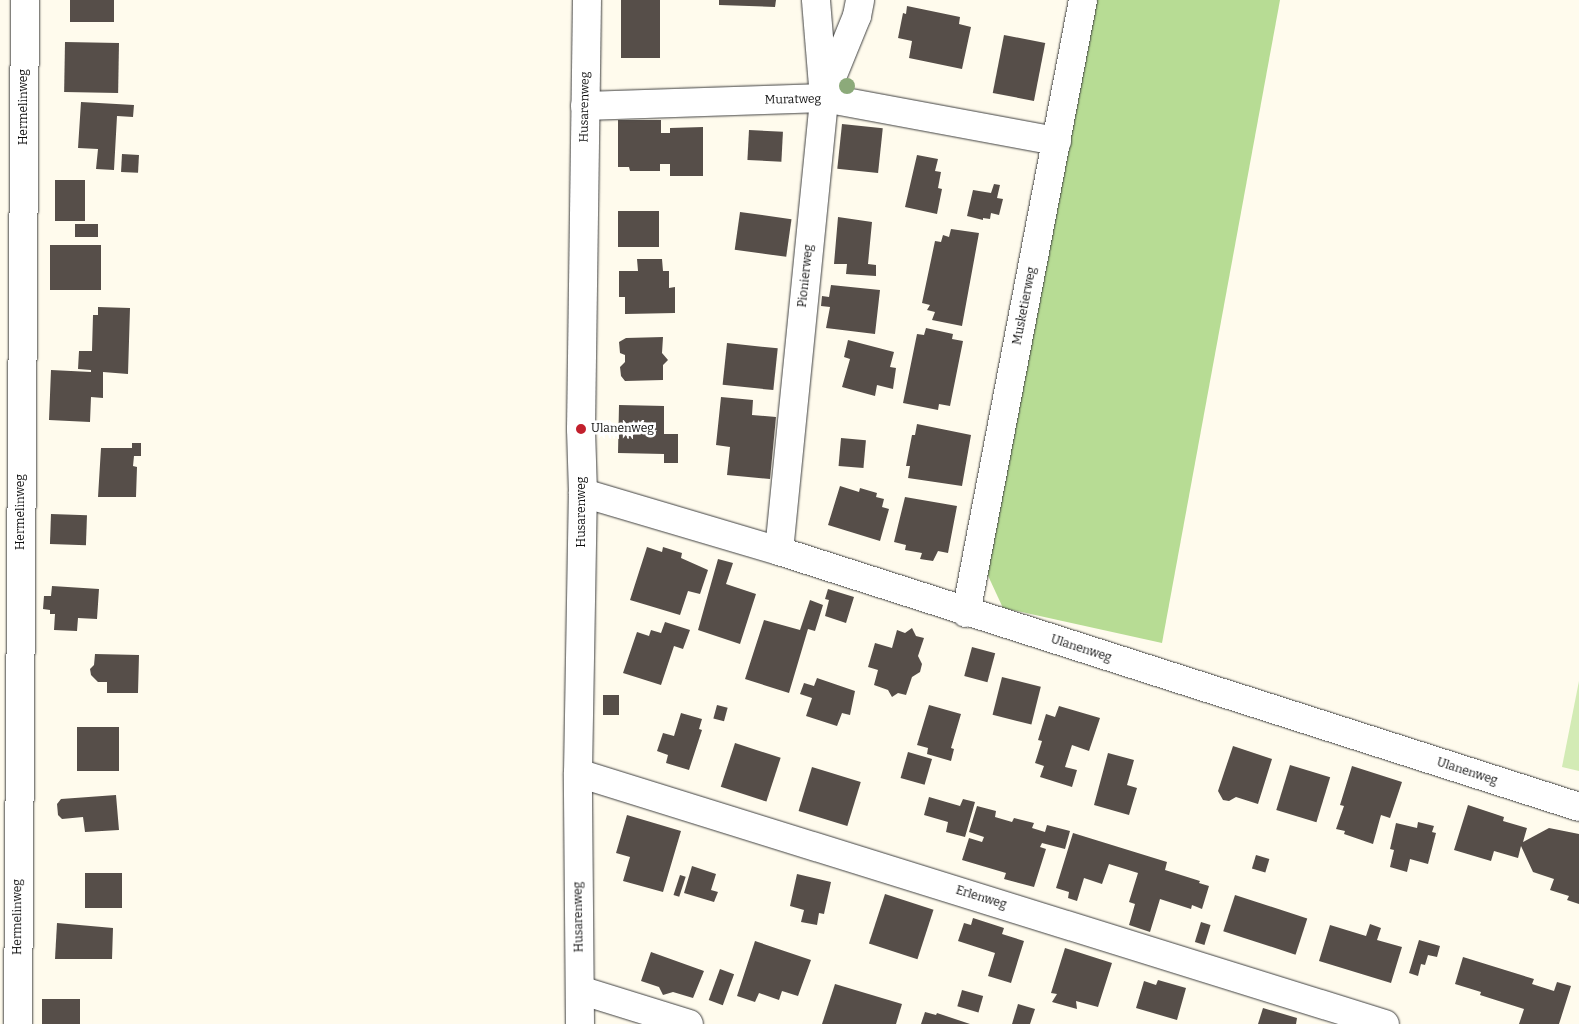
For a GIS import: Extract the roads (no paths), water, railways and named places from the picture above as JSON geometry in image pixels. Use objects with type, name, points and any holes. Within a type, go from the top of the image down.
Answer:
[{"type":"street","name":"Hermelinweg","points":[[18,1024],[25,0]]},
{"type":"street","name":"Husarenweg","points":[[580,1024],[578,773],[583,493],[581,429],[587,0]]},
{"type":"street","name":"Pionierweg","points":[[779,551],[824,98],[816,0]]},
{"type":"street","points":[[824,98],[857,16],[860,0]]},
{"type":"street","name":"Musketierweg","points":[[966,613],[1083,0]]},
{"type":"street","name":"Muratweg","points":[[585,106],[824,98],[1057,141]]},
{"type":"street","name":"Ulanenweg","points":[[583,493],[779,551],[966,613],[1579,807]]},
{"type":"street","name":"Erlenweg","points":[[578,773],[1385,1024]]},
{"type":"street","points":[[580,990],[689,1024]]},
{"type":"place","name":"Ulanenweg","points":[[581,429]]}]
